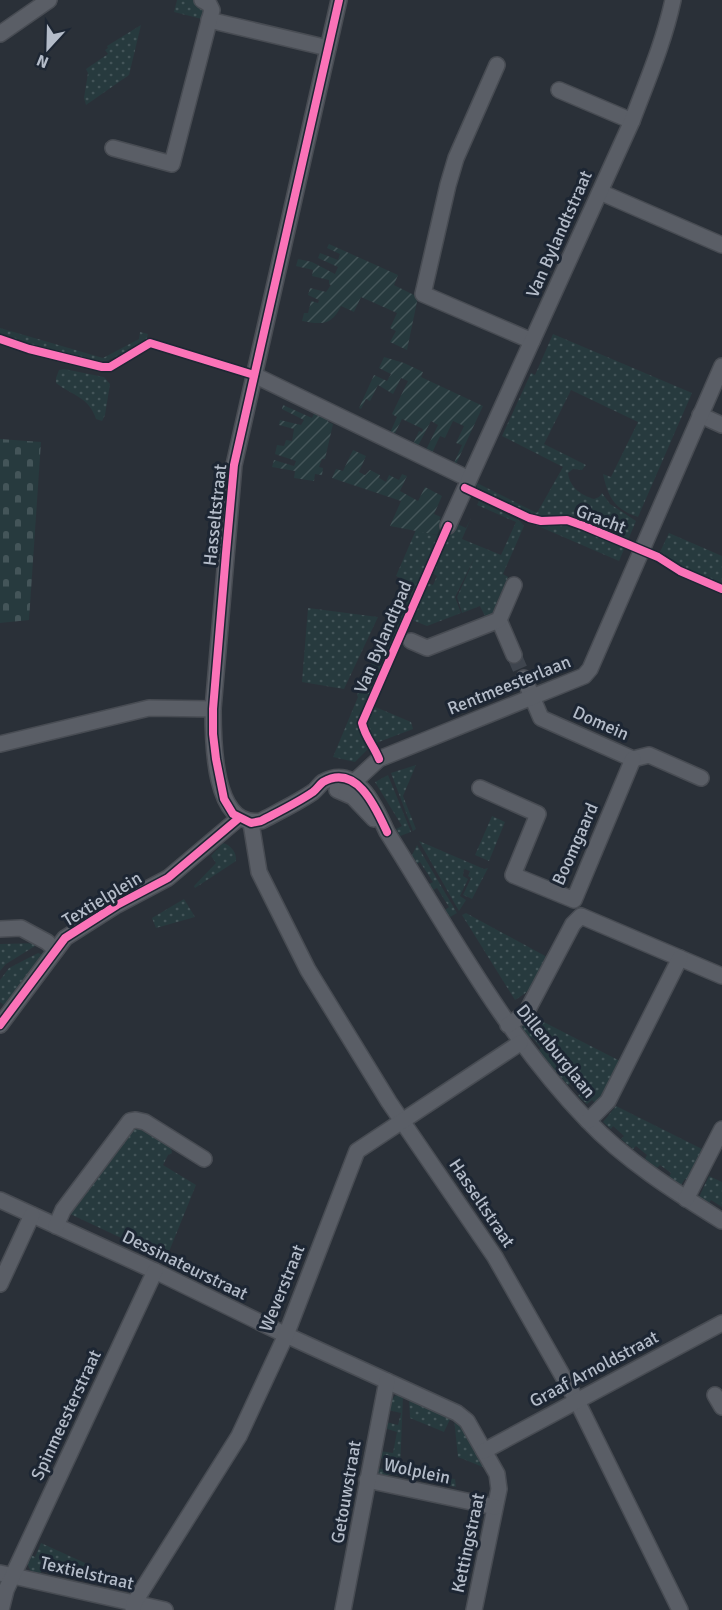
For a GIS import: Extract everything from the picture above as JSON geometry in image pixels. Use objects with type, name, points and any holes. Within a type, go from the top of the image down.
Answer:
[{"type":"street","points":[[0,34],[49,0]]},
{"type":"street","points":[[113,148],[172,164],[212,10],[202,0]]},
{"type":"street","name":"Hasseltstraat","points":[[339,0],[234,465],[213,709],[215,751],[224,799],[233,814],[244,820],[259,872],[308,970],[388,1102],[495,1257],[578,1401],[680,1610]]},
{"type":"street","name":"Van Bylandtstraat","points":[[448,526],[632,121],[655,62],[673,0]]},
{"type":"street","points":[[209,20],[328,48]]},
{"type":"street","points":[[496,65],[451,176],[423,294],[532,341]]},
{"type":"street","points":[[559,90],[632,121]]},
{"type":"street","points":[[600,192],[722,245]]},
{"type":"street","name":"Rentmeesterlaan","points":[[350,787],[379,759],[532,696],[578,680],[590,669],[722,366]]},
{"type":"street","points":[[254,375],[469,479]]},
{"type":"street","points":[[700,415],[722,425]]},
{"type":"street","points":[[411,641],[427,648],[499,620],[514,585]]},
{"type":"street","points":[[499,620],[514,655]]},
{"type":"street","name":"Domein","points":[[524,678],[541,718],[633,759],[649,755],[701,778]]},
{"type":"street","points":[[0,744],[149,708],[213,709]]},
{"type":"street","name":"Boomgaard","points":[[480,788],[538,814],[513,875],[574,900],[633,759]]},
{"type":"street","name":"Textielplein","points":[[0,1025],[65,938],[168,878],[244,820],[261,821],[314,791],[322,783],[337,778],[346,778],[350,787]]},
{"type":"street","name":"Dillenburglaan","points":[[350,787],[360,786],[376,808],[387,832],[520,1042],[588,1121],[635,1161],[722,1221]]},
{"type":"street","points":[[508,1025],[526,1013],[573,924],[581,916],[722,976]]},
{"type":"street","name":"Textielplein","points":[[0,929],[21,928],[47,942],[56,950]]},
{"type":"street","points":[[588,1121],[608,1101],[680,958]]},
{"type":"street","name":"Weverstraat","points":[[134,1607],[239,1436],[286,1335],[357,1151],[520,1042]]},
{"type":"street","points":[[56,1226],[63,1210],[130,1121],[145,1122],[204,1159]]},
{"type":"street","points":[[686,1198],[722,1129]]},
{"type":"street","name":"Dessinateurstraat","points":[[0,1200],[387,1381]]},
{"type":"street","points":[[0,1284],[32,1215]]},
{"type":"street","name":"Spinmeesterstraat","points":[[1,1610],[6,1590],[6,1575],[155,1271]]},
{"type":"street","name":"Graaf Arnoldstraat","points":[[484,1451],[722,1323]]},
{"type":"street","points":[[387,1381],[457,1413],[467,1421],[484,1451]]},
{"type":"street","name":"Getouwstraat","points":[[343,1610],[387,1381]]},
{"type":"street","name":"Kettingstraat","points":[[474,1610],[499,1489],[497,1474],[484,1451]]},
{"type":"street","name":"Wolplein","points":[[367,1480],[495,1507]]},
{"type":"street","name":"Textielstraat","points":[[6,1575],[134,1607],[165,1610]]},
{"type":"green space","points":[[177,0],[197,0],[204,10],[202,19],[174,12]]},
{"type":"green space","points":[[141,25],[129,75],[86,105],[84,98],[88,73],[86,69],[108,54],[105,50],[107,46]]},
{"type":"green space","points":[[329,244],[398,275],[394,285],[418,297],[407,350],[390,342],[396,331],[390,328],[397,313],[361,297],[354,312],[341,306],[334,317],[326,322],[302,321],[304,313],[308,313],[311,301],[318,303],[319,300],[308,295],[310,288],[326,292],[331,285],[329,280],[312,276],[313,270],[296,266],[298,259],[312,262],[335,274],[338,267],[318,258],[320,253],[338,260],[340,254],[327,248]]},
{"type":"green space","points":[[0,328],[103,358],[139,339],[140,332],[148,334],[146,342],[101,362],[27,345],[0,336]]},
{"type":"green space","points":[[553,334],[692,393],[638,517],[623,510],[613,501],[603,474],[611,477],[638,422],[571,390],[544,444],[586,465],[582,470],[573,469],[568,473],[571,483],[577,490],[594,499],[602,493],[610,504],[636,521],[628,540],[578,519],[563,516],[533,516],[478,489],[475,482],[537,513],[563,467],[502,436],[531,373],[535,375]]},
{"type":"green space","points":[[384,357],[423,372],[421,377],[483,406],[456,464],[454,463],[462,445],[456,443],[464,426],[453,421],[445,438],[440,436],[432,453],[426,450],[438,425],[431,421],[418,446],[413,444],[419,431],[422,432],[423,429],[402,419],[394,435],[390,433],[397,417],[392,414],[408,381],[401,378],[393,394],[378,385],[370,401],[366,399],[361,409],[359,408],[374,375],[387,381],[391,374],[379,368]]},
{"type":"green space","points":[[59,370],[104,377],[110,384],[102,421],[96,419],[85,401],[56,383]]},
{"type":"green space","points":[[283,405],[312,418],[316,410],[330,418],[328,422],[333,424],[325,459],[322,459],[319,467],[323,468],[322,475],[315,474],[314,481],[294,478],[295,471],[272,467],[274,460],[294,466],[296,461],[275,454],[277,445],[284,446],[286,440],[292,441],[294,429],[279,425],[280,420],[301,425],[304,420],[282,409]]},
{"type":"green space","points":[[0,439],[41,442],[29,620],[0,623]]},
{"type":"green space","points":[[353,450],[366,456],[359,472],[365,475],[370,470],[380,475],[379,478],[386,482],[389,475],[399,480],[402,474],[407,476],[400,491],[418,501],[425,487],[442,496],[434,514],[441,517],[439,520],[443,522],[437,535],[390,526],[401,501],[332,478],[336,469],[343,471]]},
{"type":"green space","points":[[479,501],[520,521],[524,526],[503,574],[508,577],[491,616],[486,618],[480,606],[462,613],[457,597],[475,557],[455,597],[461,613],[427,626],[412,620],[428,583],[433,585],[437,576],[432,573],[453,522],[466,528],[471,518],[462,539],[501,555],[516,522],[477,505]]},
{"type":"green space","points":[[531,523],[570,525],[625,547],[619,561]]},
{"type":"green space","points":[[416,530],[439,536],[361,716],[360,733],[370,747],[355,762],[333,757],[357,695],[408,582],[396,576]]},
{"type":"green space","points":[[669,533],[722,556],[722,585],[683,568],[659,554]]},
{"type":"green space","points":[[308,608],[378,617],[344,689],[302,682]]},
{"type":"green space","points":[[373,706],[411,722],[413,729],[376,743],[367,730]]},
{"type":"green space","points":[[416,765],[403,796],[416,829],[413,831],[391,773]]},
{"type":"green space","points":[[388,775],[411,832],[400,836],[396,829],[402,826],[375,782]]},
{"type":"green space","points":[[492,816],[505,822],[489,861],[475,855]]},
{"type":"green space","points":[[419,841],[484,869],[488,868],[472,899],[463,895],[471,878],[468,876],[470,871],[464,869],[463,876],[468,879],[460,896],[466,900],[459,911]]},
{"type":"green space","points":[[223,843],[233,850],[236,861],[195,888],[194,886],[216,863],[211,856]]},
{"type":"green space","points":[[417,845],[457,913],[450,917],[445,910],[449,907],[437,888],[433,890],[429,884],[433,882],[420,862],[417,864],[412,855]]},
{"type":"green space","points":[[184,899],[195,917],[156,928],[152,918]]},
{"type":"green space","points":[[466,913],[547,957],[532,987],[522,996],[515,1000],[462,915]]},
{"type":"green space","points":[[40,943],[6,964],[0,971],[0,944]]},
{"type":"green space","points":[[38,953],[43,955],[5,1006],[0,1002],[0,980],[9,968]]},
{"type":"green space","points":[[532,1016],[622,1062],[607,1089],[595,1103],[592,1100],[587,1104],[578,1096],[581,1093],[571,1083],[568,1085],[566,1083],[538,1051],[541,1048],[532,1037],[529,1039],[520,1026]]},
{"type":"green space","points":[[616,1106],[704,1150],[688,1180],[685,1179],[681,1185],[669,1177],[671,1173],[660,1165],[657,1168],[645,1159],[647,1155],[636,1146],[633,1149],[621,1139],[624,1136],[613,1126],[611,1129],[603,1122]]},
{"type":"green space","points":[[134,1127],[146,1129],[145,1132],[156,1138],[158,1136],[171,1147],[172,1153],[168,1155],[163,1165],[196,1185],[166,1259],[68,1213],[74,1204],[77,1206]]},
{"type":"green space","points":[[709,1176],[722,1182],[722,1207],[711,1200],[709,1203],[699,1197]]},
{"type":"green space","points":[[397,1394],[403,1396],[400,1471],[455,1479],[456,1487],[389,1474],[387,1479],[378,1475],[376,1468],[389,1470],[391,1460],[378,1458],[380,1451],[393,1453],[397,1432],[384,1428],[386,1422],[398,1425],[401,1413],[388,1410],[390,1401]]},
{"type":"green space","points":[[409,1399],[451,1417],[444,1432],[410,1418]]},
{"type":"green space","points":[[454,1418],[459,1421],[488,1469],[458,1457]]},
{"type":"green space","points":[[41,1543],[85,1563],[82,1577],[42,1569],[40,1575],[31,1572],[27,1563],[29,1554],[35,1557]]},
{"type":"tunnel","points":[[514,655],[524,678]]},
{"type":"cycle path","points":[[339,0],[234,465],[213,709],[213,734],[224,799],[233,814],[251,823],[261,821],[307,796],[323,782],[335,778],[346,778],[364,791],[387,832]]},
{"type":"cycle path","points":[[0,339],[29,349],[102,367],[110,367],[150,343],[254,375]]},
{"type":"cycle path","name":"Gracht","points":[[465,488],[529,518],[541,521],[567,520],[584,526],[658,557],[680,571],[722,589]]},
{"type":"cycle path","name":"Van Bylandtpad","points":[[379,759],[362,723],[448,526]]},
{"type":"cycle path","points":[[0,1025],[65,938],[117,905],[168,878],[239,818]]}]
